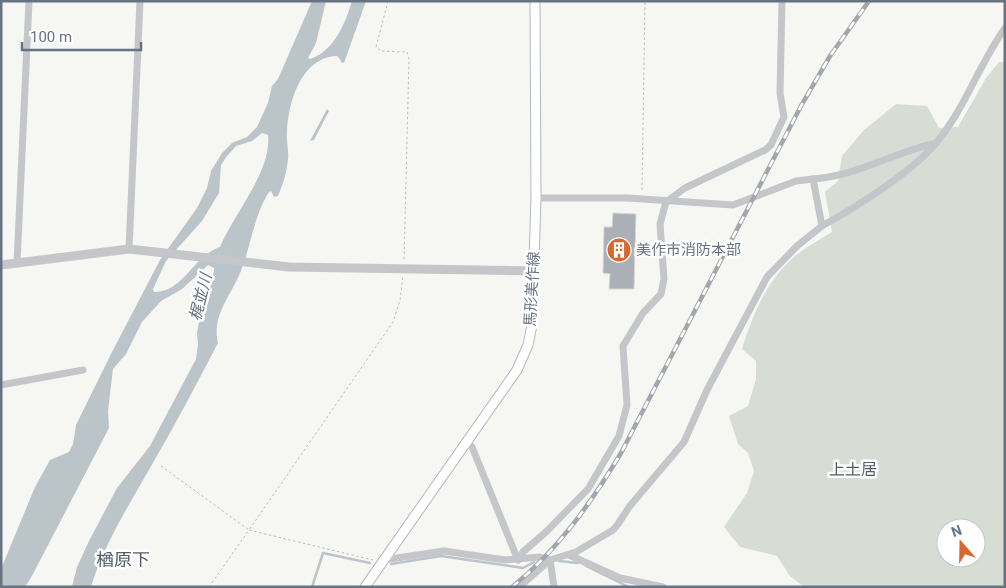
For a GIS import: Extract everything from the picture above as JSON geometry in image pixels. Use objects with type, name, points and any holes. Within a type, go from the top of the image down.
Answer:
[{"type":"main road","name":"馬形美作線","points":[[365,587],[517,370],[528,345],[532,326],[536,198],[536,1]]},
{"type":"street","points":[[16,263],[28,1]]},
{"type":"street","points":[[130,250],[140,1]]},
{"type":"street","points":[[518,560],[523,552],[547,531],[588,489],[620,436],[627,405],[623,346],[643,313],[661,294],[664,279],[660,224],[666,202],[685,188],[756,156],[770,145],[784,117],[780,93],[782,1]]},
{"type":"street","points":[[519,587],[550,560],[569,555],[613,530],[684,442],[708,390],[764,283],[797,246],[822,226],[861,202],[920,159],[936,143],[955,116],[1005,28]]},
{"type":"street","points":[[536,198],[642,199],[733,205],[796,180],[832,177],[858,171],[936,143]]},
{"type":"street","points":[[813,179],[822,226]]},
{"type":"street","points":[[1,265],[130,250],[156,251],[264,264],[534,271]]},
{"type":"street","points":[[1,385],[83,370]]},
{"type":"street","points":[[467,441],[472,447],[518,560]]},
{"type":"street","points":[[383,560],[444,551],[518,560],[540,557],[550,560]]},
{"type":"street","points":[[569,555],[620,578],[663,587]]},
{"type":"street","points":[[550,560],[554,587]]},
{"type":"path","points":[[209,587],[392,322],[400,300],[404,269],[409,59],[407,52],[402,50],[381,52],[376,47],[388,1]]},
{"type":"path","points":[[642,199],[645,1]]},
{"type":"path","points":[[161,466],[249,530],[383,560]]},
{"type":"shaded area","points":[[312,1],[326,1],[316,43],[308,58],[310,59],[326,50],[332,43],[346,19],[352,1],[366,1],[344,63],[337,56],[325,58],[314,64],[299,84],[290,108],[287,136],[288,159],[283,182],[278,196],[274,197],[271,191],[269,192],[260,210],[242,268],[220,313],[217,333],[218,343],[117,526],[96,571],[91,587],[72,587],[77,567],[117,488],[150,446],[196,359],[197,333],[206,281],[213,275],[214,271],[214,268],[208,265],[182,289],[161,301],[142,322],[126,354],[113,369],[108,411],[109,428],[33,574],[25,587],[1,587],[1,569],[35,487],[50,460],[69,452],[73,444],[76,425],[160,260],[197,208],[207,188],[211,171],[222,153],[232,143],[247,137],[257,127],[268,103],[272,86],[278,79]],"holes":[[[262,133],[268,135],[268,149],[264,163],[251,192],[220,247],[203,258],[173,286],[154,292],[153,289],[166,261],[202,221],[219,193],[221,165],[227,156],[236,146],[252,141]]]},
{"type":"shaded area","points":[[999,62],[1005,62],[1005,587],[804,587],[790,576],[777,556],[740,547],[724,527],[747,493],[754,471],[748,453],[738,444],[729,416],[748,406],[756,379],[756,361],[742,349],[746,336],[763,296],[779,273],[799,253],[832,232],[825,192],[838,181],[842,156],[864,130],[896,104],[927,106],[939,128],[958,127],[986,78]]},
{"type":"shaded area","points":[[327,109],[329,111],[314,140],[310,141]]},
{"type":"building","name":"美作市消防本部","points":[[613,213],[636,214],[634,289],[609,289],[610,274],[603,273],[604,227],[612,227]]},
{"type":"waterway","points":[[312,587],[323,553],[370,563]]},
{"type":"waterway","points":[[391,564],[441,556],[523,568],[534,562]]},
{"type":"waterway","points":[[559,561],[578,563]]},
{"type":"waterway","points":[[586,566],[629,587]]},
{"type":"railway","points":[[512,587],[529,573],[559,542],[598,490],[621,453],[801,106],[830,56],[869,1]]},
{"type":"place","name":"美作市消防本部","points":[[619,250]]},
{"type":"district","name":"上土居","points":[[853,469]]},
{"type":"district","name":"楢原下","points":[[123,560]]},
{"type":"water label","name":"梶並川","points":[[200,297]]}]
